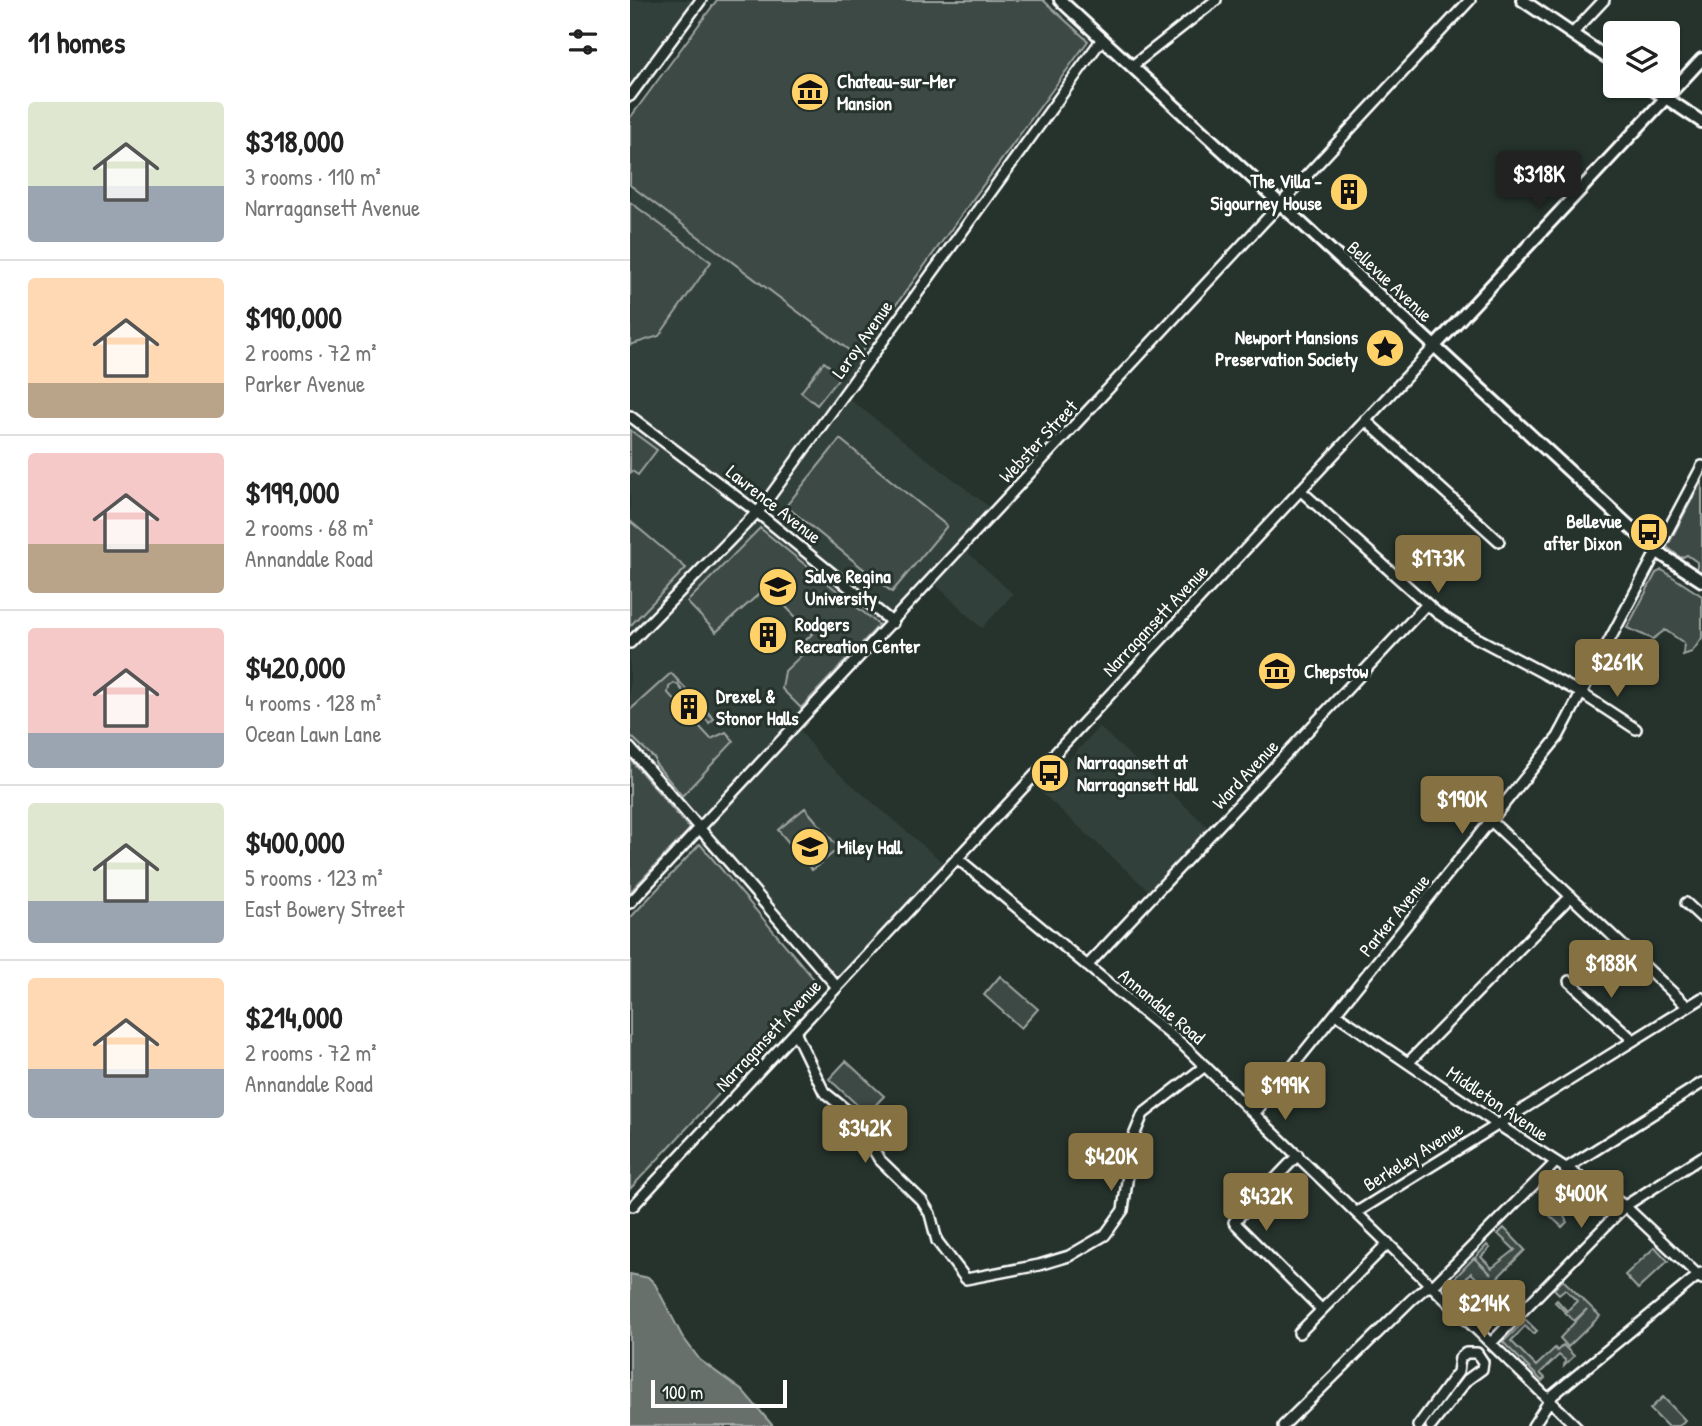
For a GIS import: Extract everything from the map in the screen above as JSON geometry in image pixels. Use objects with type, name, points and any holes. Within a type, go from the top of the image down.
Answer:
[{"type":"main road","name":"Bellevue Avenue","points":[[1060,0],[1656,551],[1702,581]]},
{"type":"main road","points":[[1522,0],[1603,55]]},
{"type":"main road","name":"Narragansett Avenue","points":[[1680,83],[1702,59]]},
{"type":"main road","points":[[1666,98],[1702,122]]},
{"type":"main road","name":"Narragansett Avenue","points":[[1435,346],[1666,98]]},
{"type":"street","points":[[630,96],[701,0]]},
{"type":"street","points":[[1132,66],[1216,0]]},
{"type":"street","name":"Webster Street","points":[[630,903],[1470,0]]},
{"type":"street","points":[[1572,34],[1604,0]]},
{"type":"street","name":"Leroy Avenue","points":[[630,643],[758,513],[1102,39]]},
{"type":"street","name":"Narragansett Avenue","points":[[633,1206],[1435,346]]},
{"type":"street","name":"Lawrence Avenue","points":[[630,416],[758,513],[893,623]]},
{"type":"street","points":[[1366,420],[1499,541]]},
{"type":"street","name":"Parker Avenue","points":[[1255,1113],[1548,752],[1702,467]]},
{"type":"street","points":[[1300,490],[1427,604],[1473,636],[1581,693],[1636,729]]},
{"type":"street","name":"Ward Avenue","points":[[1087,966],[1427,604]]},
{"type":"street","points":[[630,748],[837,987]]},
{"type":"street","points":[[1492,822],[1688,1007]]},
{"type":"street","name":"Annandale Road","points":[[957,858],[1205,1066],[1576,1426]]},
{"type":"street","points":[[1408,1063],[1571,896]]},
{"type":"street","points":[[1686,903],[1702,918]]},
{"type":"street","points":[[1569,981],[1633,1041]]},
{"type":"street","name":"Berkeley Avenue","points":[[1357,1212],[1702,1000]]},
{"type":"street","name":"Middleton Avenue","points":[[1336,1014],[1497,1124],[1625,1206],[1701,1275]]},
{"type":"street","points":[[795,1032],[824,1092],[854,1116],[879,1159],[922,1201],[930,1214],[937,1241],[967,1279],[1049,1262],[1087,1248],[1105,1235],[1123,1210],[1133,1138],[1143,1114],[1185,1085],[1205,1066]]},
{"type":"street","points":[[1565,1169],[1702,1083]]},
{"type":"street","points":[[1297,1155],[1234,1222],[1322,1310]]},
{"type":"street","points":[[1491,1343],[1625,1206],[1702,1157]]},
{"type":"street","points":[[1283,1426],[1411,1300],[1425,1288],[1433,1286],[1556,1162]]},
{"type":"street","points":[[1299,1332],[1388,1243]]},
{"type":"street","points":[[1534,1426],[1549,1399],[1701,1275]]},
{"type":"street","points":[[1418,1426],[1458,1372],[1460,1358],[1469,1352],[1476,1353],[1483,1362],[1482,1369],[1467,1380],[1431,1426]]},
{"type":"shaded area","points":[[630,0],[701,0],[630,96]]},
{"type":"shaded area","points":[[717,0],[1043,0],[1088,41],[858,357],[630,185],[630,118]]},
{"type":"shaded area","name":"Salve Regina University","points":[[630,184],[867,363],[844,395],[996,512],[963,548],[1013,594],[982,628],[933,582],[797,726],[822,759],[948,867],[837,987],[700,831],[630,903]]},
{"type":"shaded area","points":[[630,202],[711,262],[659,336],[630,345]]},
{"type":"shaded area","points":[[824,362],[841,375],[817,405],[801,392]]},
{"type":"shaded area","points":[[630,430],[657,450],[638,475],[632,471],[630,473]]},
{"type":"shaded area","points":[[840,439],[947,526],[892,592],[786,506]]},
{"type":"shaded area","points":[[1702,480],[1702,573],[1697,570],[1697,562],[1687,555],[1681,558],[1667,547]]},
{"type":"shaded area","points":[[630,521],[686,568],[630,626]]},
{"type":"shaded area","points":[[760,528],[879,625],[801,708],[782,689],[785,671],[806,651],[801,645],[812,634],[767,587],[716,632],[687,602]]},
{"type":"shaded area","points":[[1662,570],[1702,596],[1702,638],[1692,652],[1683,655],[1684,643],[1665,630],[1653,639],[1627,628],[1656,573]]},
{"type":"shaded area","points":[[671,673],[714,719],[709,723],[678,685],[674,683],[669,687],[668,693],[711,739],[726,732],[734,741],[682,796],[655,763],[655,759],[630,735],[630,710]]},
{"type":"shaded area","points":[[1099,727],[1208,827],[1149,891],[1040,791]]},
{"type":"shaded area","points":[[630,759],[690,829],[630,892]]},
{"type":"shaded area","points":[[805,808],[839,848],[812,870],[778,830]]},
{"type":"shaded area","points":[[700,844],[814,979],[813,993],[630,1189],[630,918]]},
{"type":"shaded area","points":[[1000,976],[1038,1009],[1021,1028],[984,995]]},
{"type":"shaded area","points":[[846,1061],[884,1096],[867,1114],[829,1079]]},
{"type":"shaded area","points":[[1569,1183],[1579,1189],[1570,1201],[1579,1215],[1565,1207],[1561,1211],[1567,1222],[1562,1227],[1545,1211],[1557,1205],[1554,1202]]},
{"type":"shaded area","points":[[1504,1228],[1525,1250],[1496,1279],[1503,1287],[1475,1317],[1465,1308],[1488,1289],[1471,1273],[1462,1283],[1465,1287],[1455,1298],[1446,1287],[1474,1258],[1491,1274],[1475,1258],[1487,1245],[1490,1248],[1481,1257],[1492,1268],[1515,1250],[1498,1234]]},
{"type":"shaded area","points":[[1655,1247],[1668,1261],[1638,1289],[1625,1275]]},
{"type":"shaded area","points":[[630,1274],[649,1278],[655,1284],[682,1336],[700,1360],[744,1392],[773,1426],[630,1426]]},
{"type":"shaded area","points":[[1563,1280],[1600,1316],[1568,1347],[1560,1338],[1587,1309],[1574,1321],[1555,1302],[1557,1300],[1567,1311],[1577,1301],[1565,1289],[1559,1294],[1554,1289]]},
{"type":"shaded area","points":[[1526,1320],[1537,1331],[1533,1334],[1525,1326],[1511,1341],[1536,1366],[1555,1348],[1557,1351],[1563,1345],[1574,1356],[1564,1366],[1565,1360],[1559,1355],[1540,1373],[1545,1378],[1542,1381],[1503,1342]]},
{"type":"shaded area","points":[[1663,1397],[1685,1420],[1679,1426],[1667,1426],[1650,1409]]},
{"type":"place","name":"Chateau-sur-Mer Mansion","points":[[810,92]]},
{"type":"place","name":"The Villa - Sigourney House","points":[[1349,192]]},
{"type":"place","name":"Newport Mansions Preservation Society","points":[[1385,348]]},
{"type":"place","name":"Bellevue after Dixon","points":[[1649,532]]},
{"type":"place","name":"Salve Regina University","points":[[778,587]]},
{"type":"place","name":"Rodgers Recreation Center","points":[[768,635]]},
{"type":"place","name":"Chepstow","points":[[1277,671]]},
{"type":"place","name":"Drexel & Stonor Halls","points":[[689,707]]},
{"type":"place","name":"Narragansett at Narragansett Hall","points":[[1050,773]]},
{"type":"place","name":"Miley Hall","points":[[810,847]]}]
